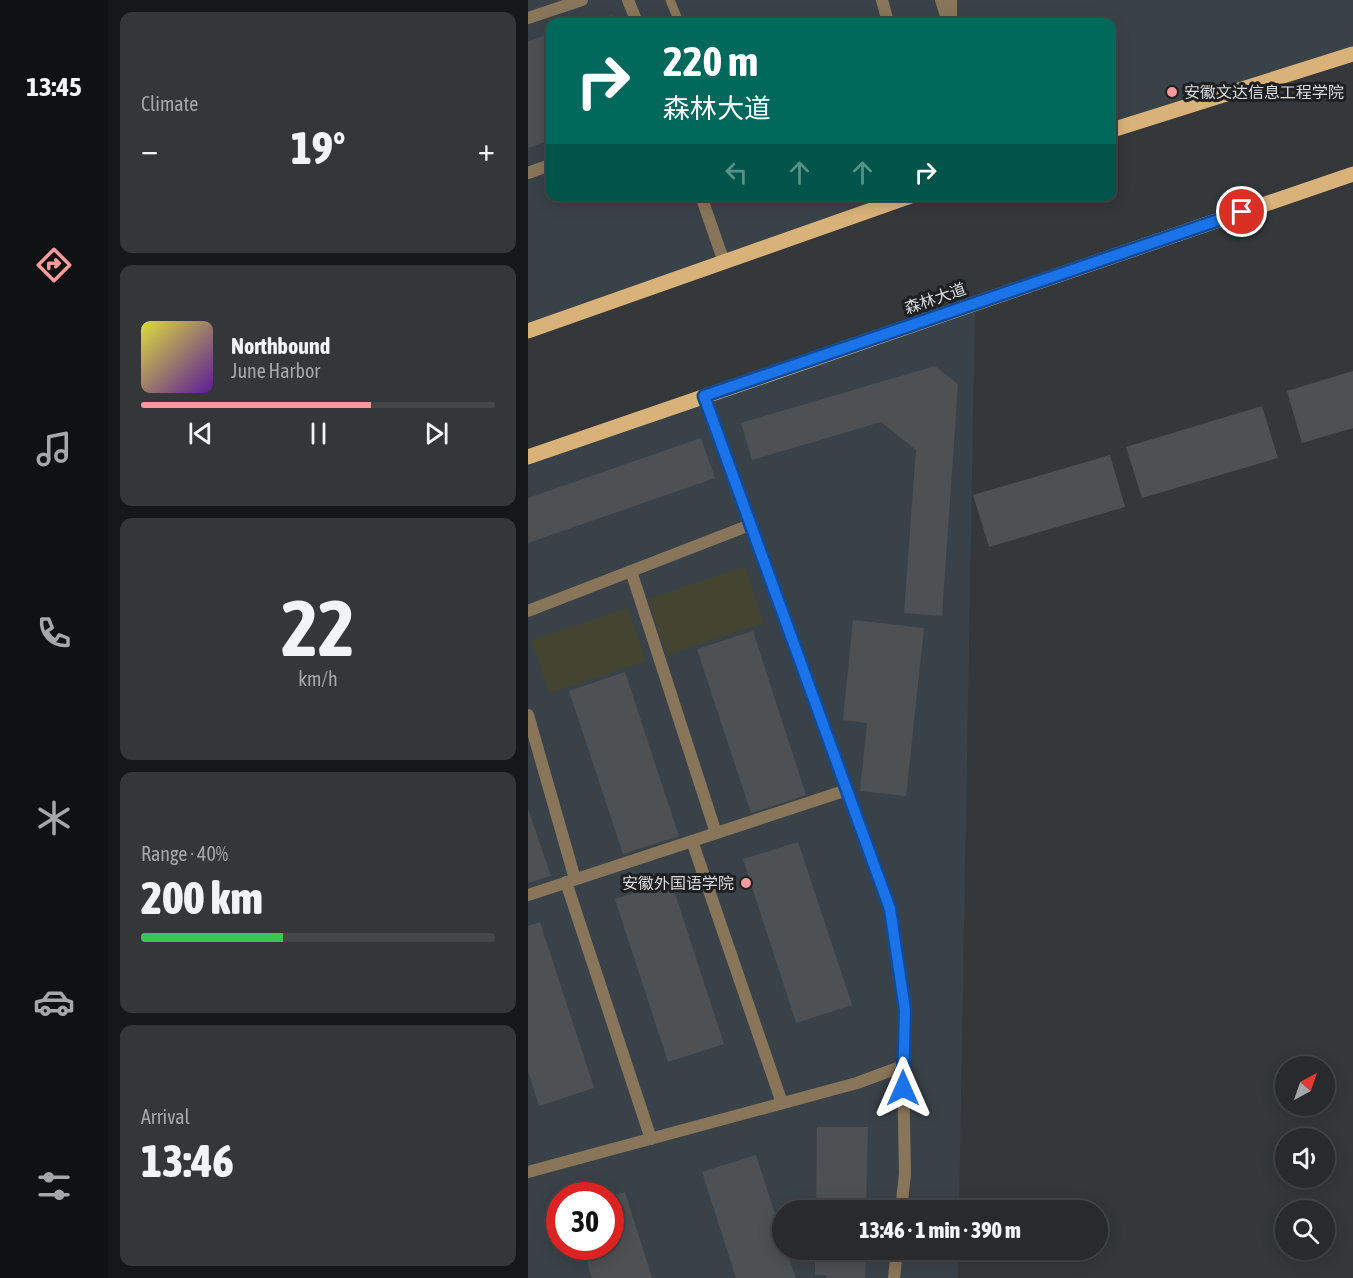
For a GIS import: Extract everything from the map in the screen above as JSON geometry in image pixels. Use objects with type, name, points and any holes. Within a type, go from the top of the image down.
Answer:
[{"type":"main road","points":[[1116,129],[1353,54]]},
{"type":"main road","name":"森林大道","points":[[528,457],[1353,174]]},
{"type":"main road","points":[[528,331],[897,201]]},
{"type":"street","points":[[528,18],[582,0]]},
{"type":"street","points":[[628,0],[635,18]]},
{"type":"street","points":[[882,0],[887,18]]},
{"type":"street","points":[[941,0],[948,18]]},
{"type":"street","points":[[950,18],[951,0]]},
{"type":"street","points":[[528,173],[546,166]]},
{"type":"street","points":[[703,201],[724,262]]},
{"type":"street","points":[[704,396],[890,909],[905,1010],[903,1066],[905,1174],[902,1200]]},
{"type":"street","points":[[528,611],[750,525]]},
{"type":"street","points":[[631,571],[716,833]]},
{"type":"street","points":[[528,716],[571,881],[651,1139]]},
{"type":"street","points":[[528,895],[847,790]]},
{"type":"street","points":[[692,841],[782,1103]]},
{"type":"street","points":[[528,1172],[857,1083],[903,1066]]},
{"type":"street","points":[[894,1278],[896,1260]]},
{"type":"lane","points":[[670,0],[677,18]]},
{"type":"shaded area","points":[[528,0],[1353,0],[1353,54],[1116,129],[1116,18],[546,18],[546,201],[900,201],[528,331]]},
{"type":"shaded area","name":"安徽外国语学院","points":[[975,303],[959,1200],[772,1200],[772,1260],[958,1260],[958,1278],[528,1278],[528,457]]},
{"type":"green space","points":[[745,566],[764,623],[667,655],[648,599]]},
{"type":"green space","points":[[628,608],[646,661],[549,693],[531,640]]},
{"type":"building","points":[[546,35],[546,141],[528,148],[528,41]]},
{"type":"building","points":[[935,366],[958,384],[942,616],[904,613],[916,450],[881,422],[752,460],[741,423]]},
{"type":"building","points":[[1353,371],[1353,428],[1302,443],[1287,391]]},
{"type":"building","points":[[1262,406],[1278,458],[1142,498],[1126,447]]},
{"type":"building","points":[[701,438],[715,478],[528,543],[528,498]]},
{"type":"building","points":[[1110,455],[1125,507],[989,547],[973,495]]},
{"type":"building","points":[[853,620],[924,628],[906,796],[860,791],[867,723],[843,720]]},
{"type":"building","points":[[753,631],[806,795],[751,813],[697,649]]},
{"type":"building","points":[[625,672],[679,836],[623,854],[569,691]]},
{"type":"building","points":[[528,809],[551,876],[528,883]]},
{"type":"building","points":[[798,842],[852,1005],[796,1023],[743,859]]},
{"type":"building","points":[[671,881],[724,1044],[668,1062],[615,899]]},
{"type":"building","points":[[540,922],[594,1088],[539,1106],[528,1071],[528,926]]},
{"type":"building","points":[[817,1127],[868,1127],[866,1200],[816,1200]]},
{"type":"building","points":[[756,1155],[772,1205],[772,1260],[790,1260],[796,1278],[736,1278],[702,1172]]},
{"type":"building","points":[[624,1192],[652,1278],[592,1278],[586,1260],[624,1260]]},
{"type":"building","points":[[815,1260],[866,1260],[865,1278],[826,1278],[826,1275],[815,1275]]},
{"type":"place","name":"安徽文达信息工程学院","points":[[1172,92]]},
{"type":"place","name":"安徽外国语学院","points":[[746,883]]},
{"type":"route","points":[[903,1088],[905,1010],[890,909],[704,396],[1242,212]]}]
